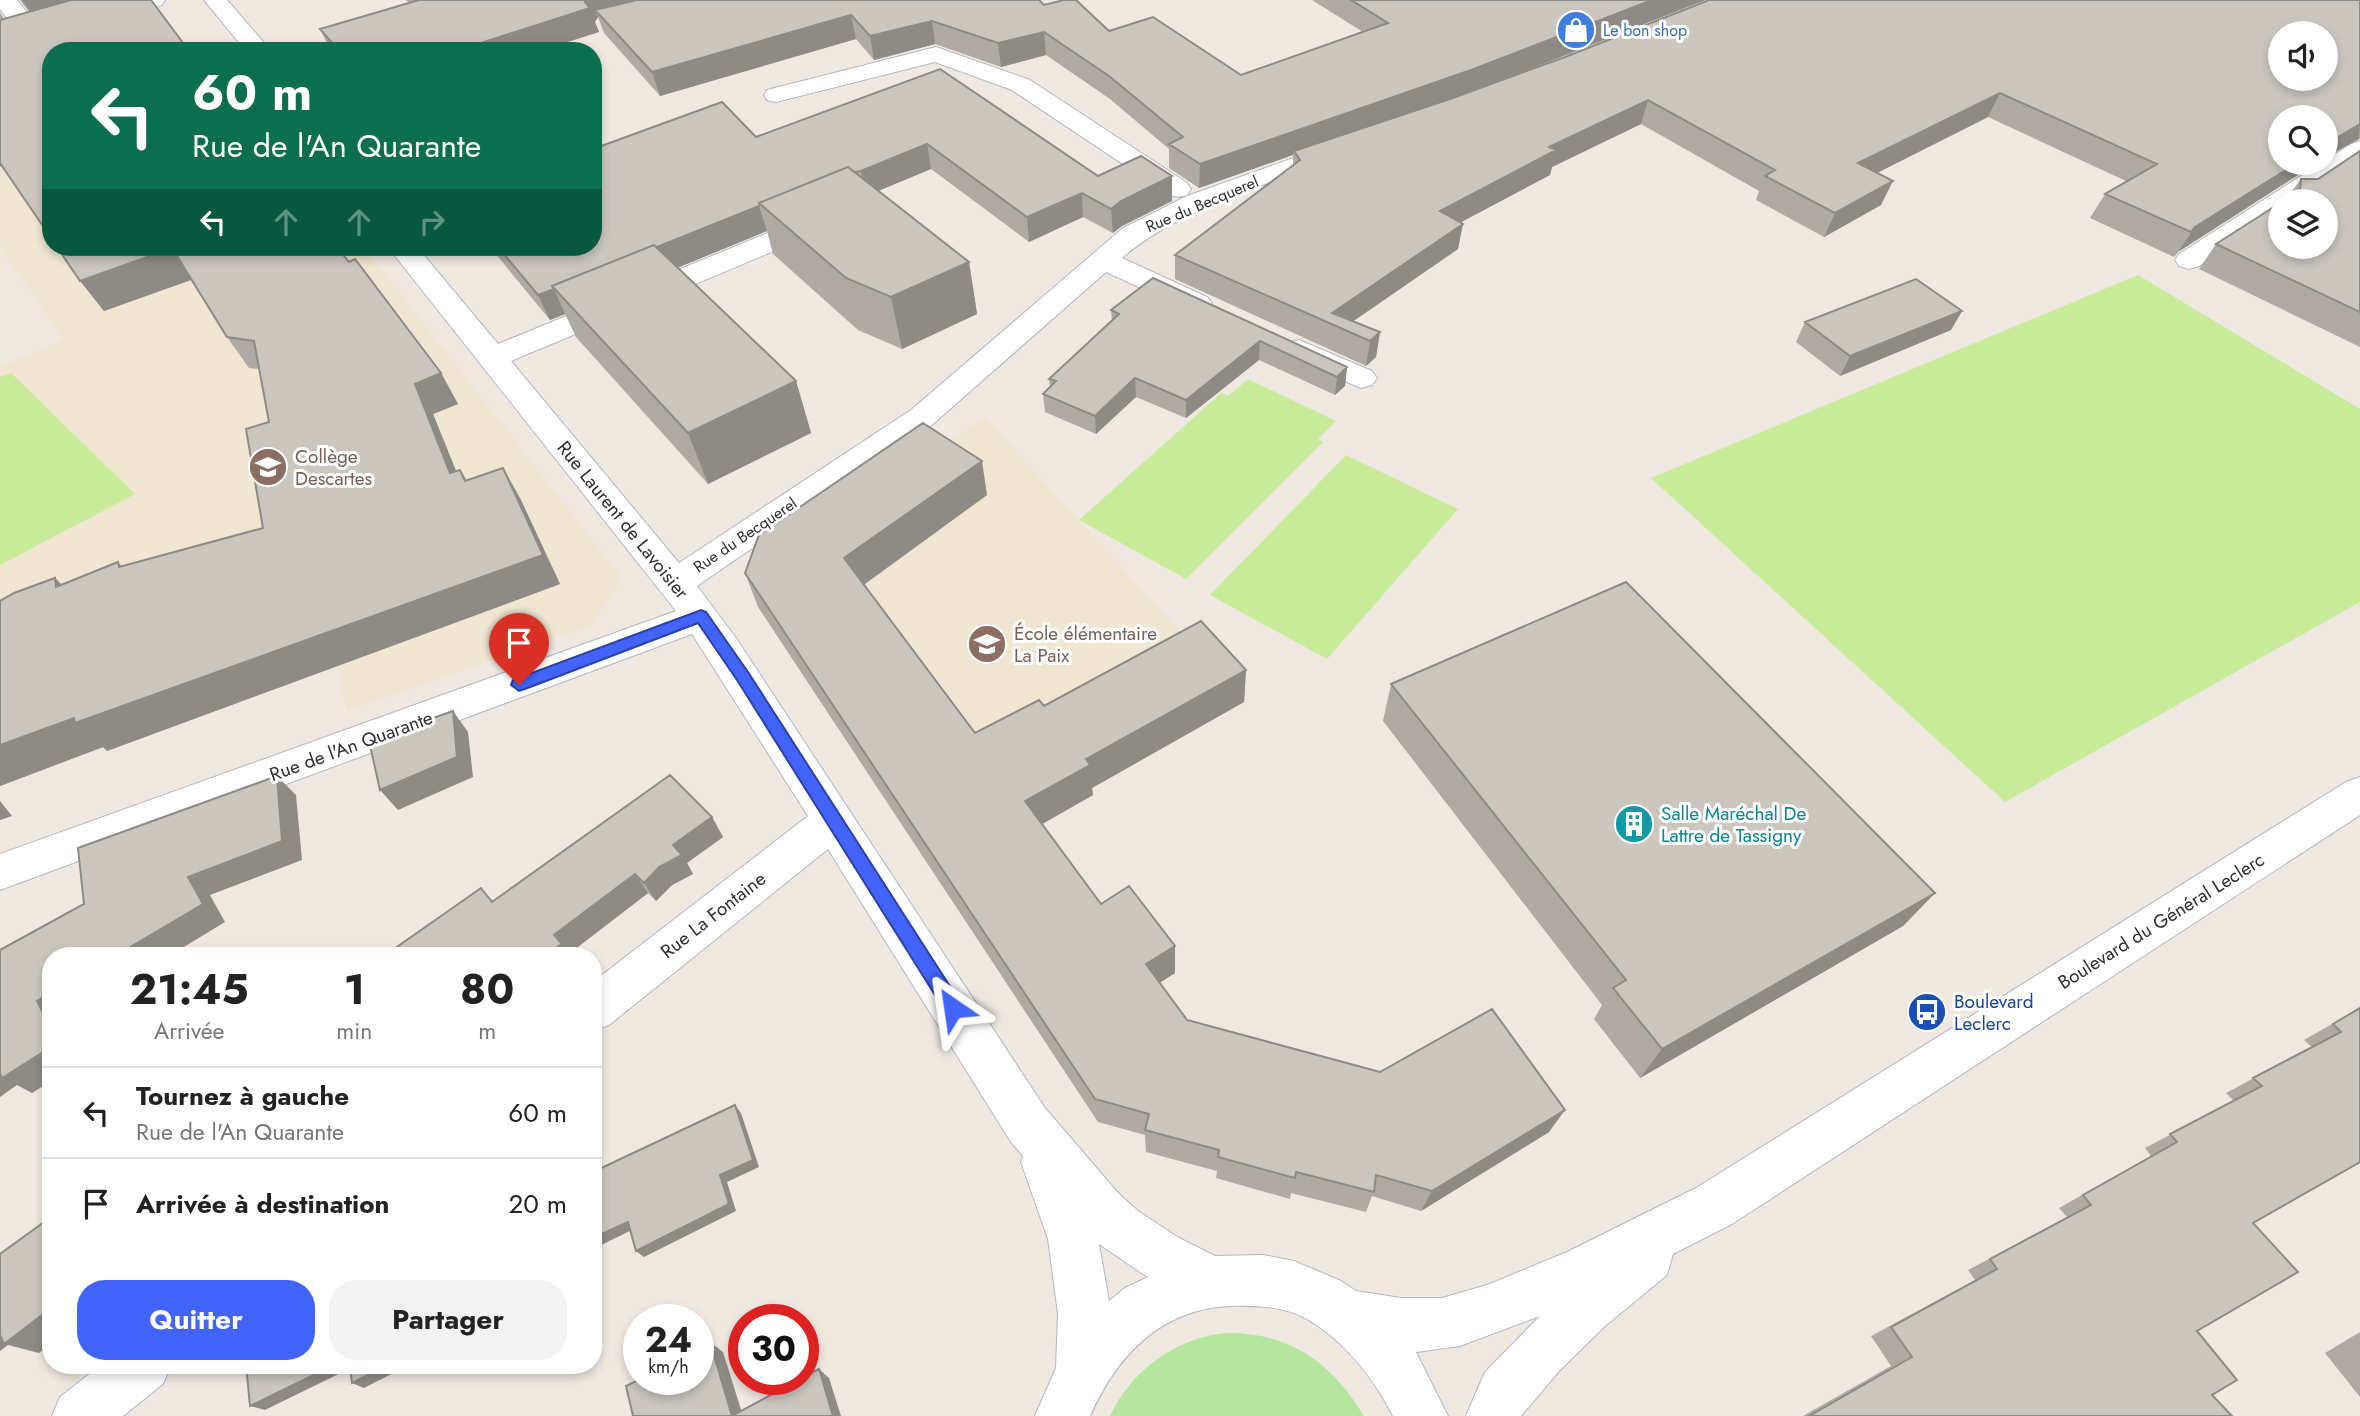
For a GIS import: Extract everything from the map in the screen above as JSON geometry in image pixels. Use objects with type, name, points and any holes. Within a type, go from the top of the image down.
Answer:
[{"type":"street","points":[[5,0],[33,37]]},
{"type":"street","points":[[0,46],[155,0]]},
{"type":"street","points":[[215,0],[251,42]]},
{"type":"street","points":[[776,95],[936,54],[1021,85],[1197,202]]},
{"type":"street","name":"Rue du Becquerel","points":[[675,583],[922,417],[1133,234],[1197,202],[1368,139]]},
{"type":"street","points":[[2189,261],[2360,149]]},
{"type":"street","points":[[492,358],[848,210]]},
{"type":"street","name":"Rue Laurent de Lavoisier","points":[[409,256],[701,616],[743,676],[1028,1125],[1100,1211],[1120,1229],[1161,1256],[1210,1280]]},
{"type":"street","points":[[1103,260],[1222,314]]},
{"type":"street","points":[[1272,337],[1361,378]]},
{"type":"street","name":"Rue de l'An Quarante","points":[[0,872],[701,616]]},
{"type":"street","name":"Boulevard du Général Leclerc","points":[[1347,1315],[1406,1326],[1461,1320],[1539,1292],[1608,1261],[1714,1206],[2360,794]]},
{"type":"street","name":"Rue La Fontaine","points":[[602,1003],[834,820]]},
{"type":"street","name":"Rue Laurent de Lavoisier","points":[[1028,1125],[1054,1183],[1082,1275],[1086,1310],[1073,1393]]},
{"type":"street","name":"Boulevard du Général Leclerc","points":[[1493,1416],[1504,1391],[1541,1350],[1587,1308],[1714,1206]]},
{"type":"street","points":[[1073,1393],[1119,1326],[1140,1309],[1162,1296],[1210,1280],[1238,1278],[1267,1280],[1296,1288],[1347,1315],[1392,1362],[1421,1416]]},
{"type":"street","points":[[79,1416],[133,1374]]},
{"type":"shaded area","name":"Collège Descartes","points":[[42,154],[42,256],[371,256],[622,578],[592,625],[347,711],[322,600],[0,675],[0,367],[64,340],[0,247],[0,167]]},
{"type":"shaded area","name":"École élémentaire La Paix","points":[[985,417],[1222,678],[918,846],[772,566]]},
{"type":"green space","points":[[2138,275],[2360,409],[2360,602],[2005,802],[1651,478]]},
{"type":"green space","points":[[11,373],[135,494],[0,565],[0,377]]},
{"type":"green space","points":[[1248,379],[1336,421],[1318,439],[1323,442],[1186,579],[1079,520],[1221,393],[1228,396]]},
{"type":"green space","points":[[1346,455],[1458,509],[1327,659],[1210,595]]},
{"type":"green space","points":[[1228,1333],[1251,1334],[1271,1339],[1308,1355],[1324,1366],[1338,1381],[1364,1416],[1110,1416],[1131,1384],[1158,1358],[1191,1341]]},
{"type":"building","points":[[71,0],[151,0],[182,42],[42,42],[42,225],[0,163],[0,20]]},
{"type":"building","points":[[419,0],[587,0],[585,2],[590,8],[484,42],[331,42],[320,29]]},
{"type":"building","points":[[637,0],[1039,0],[1044,5],[1076,0],[1109,31],[1153,17],[1241,75],[1388,23],[1351,0],[1652,0],[1471,70],[1200,164],[1169,144],[1183,137],[1109,76],[1044,32],[998,43],[932,21],[870,36],[851,15],[652,72],[595,10]]},
{"type":"building","points":[[1709,0],[2360,0],[2360,124],[2338,137],[2338,105],[2268,105],[2268,175],[2278,175],[2191,232],[2105,194],[2157,164],[2000,93],[1858,163],[1893,181],[1835,213],[1765,176],[1775,170],[1648,100],[1549,147],[1556,150],[1440,211],[1463,224],[1332,313],[1380,332],[1370,341],[1175,255],[1300,160],[1294,151],[1453,98]]},
{"type":"building","points":[[940,69],[1098,176],[1141,156],[1172,176],[1121,201],[1111,209],[1082,193],[1027,217],[927,144],[861,171],[854,172],[848,167],[759,203],[759,206],[552,286],[554,289],[538,295],[506,256],[602,256],[602,146],[722,102],[756,137]]},
{"type":"building","points":[[2360,151],[2360,312],[2216,244],[2268,211],[2268,259],[2338,259],[2338,189],[2300,189],[2301,179],[2338,175],[2338,166]]},
{"type":"building","points":[[848,167],[969,262],[891,297],[846,278],[759,203]]},
{"type":"building","points":[[654,245],[796,381],[688,433],[552,286]]},
{"type":"building","points":[[63,256],[150,256],[80,281]]},
{"type":"building","points":[[177,256],[344,256],[349,262],[355,259],[441,373],[415,384],[450,473],[460,470],[465,481],[503,468],[543,555],[75,723],[74,718],[0,745],[0,601],[55,578],[56,587],[118,562],[119,567],[263,528],[246,429],[269,422],[254,341],[227,337]]},
{"type":"building","points":[[1153,278],[1347,367],[1337,377],[1260,341],[1186,400],[1135,378],[1095,416],[1043,394],[1056,381],[1049,379],[1119,314],[1111,310]]},
{"type":"building","points":[[1916,279],[1962,311],[1850,356],[1805,322]]},
{"type":"building","points":[[923,423],[982,461],[844,558],[975,733],[1039,700],[1044,706],[1201,621],[1246,670],[1086,759],[1090,765],[1025,801],[1101,904],[1129,886],[1175,946],[1146,964],[1187,1020],[1380,1072],[1492,1009],[1565,1110],[1432,1191],[1376,1175],[1374,1192],[1296,1172],[1295,1178],[1218,1157],[1219,1150],[1145,1130],[1149,1114],[1095,1099],[745,573],[759,535]]},
{"type":"building","name":"Salle Maréchal De Lattre de Tassigny","points":[[1626,582],[1935,893],[1662,1049],[1613,988],[1626,980],[1391,684]]},
{"type":"building","points":[[453,711],[457,757],[380,790],[369,741]]},
{"type":"building","points":[[670,775],[712,817],[673,845],[682,855],[659,867],[644,883],[635,874],[554,935],[562,944],[557,947],[397,947],[481,888],[492,902]]},
{"type":"building","points":[[277,776],[282,841],[188,877],[203,904],[130,947],[42,947],[42,998],[37,1001],[42,1011],[42,1053],[2,1078],[0,950],[84,904],[78,848]]},
{"type":"building","points":[[2360,1008],[2360,1162],[2253,1223],[2298,1272],[2197,1331],[2237,1380],[2212,1395],[2232,1416],[1809,1416],[1912,1357],[1891,1327],[1997,1269],[1990,1259],[2091,1205],[2083,1195],[2177,1142],[2170,1134],[2262,1086],[2253,1078],[2341,1032],[2333,1024]]},
{"type":"building","points":[[735,1105],[753,1160],[720,1175],[729,1204],[636,1251],[628,1222],[602,1234],[602,1168]]},
{"type":"building","points":[[42,1224],[42,1315],[4,1344],[0,1335],[0,1254]]},
{"type":"building","points":[[714,1355],[732,1416],[633,1416],[628,1395],[714,1395]]},
{"type":"building","points":[[819,1369],[833,1416],[732,1416],[771,1395],[819,1395]]},
{"type":"building","points":[[247,1374],[316,1374],[250,1406]]},
{"type":"building","points":[[351,1374],[370,1374],[352,1383]]},
{"type":"place","name":"Le bon shop","points":[[1576,30]]},
{"type":"place","name":"Collège Descartes","points":[[268,467]]},
{"type":"place","name":"École élémentaire La Paix","points":[[987,644]]},
{"type":"place","name":"Salle Maréchal De Lattre de Tassigny","points":[[1634,824]]},
{"type":"place","name":"Boulevard Leclerc","points":[[1927,1012]]},
{"type":"route","points":[[519,685],[701,616],[743,676],[953,1008]]}]
